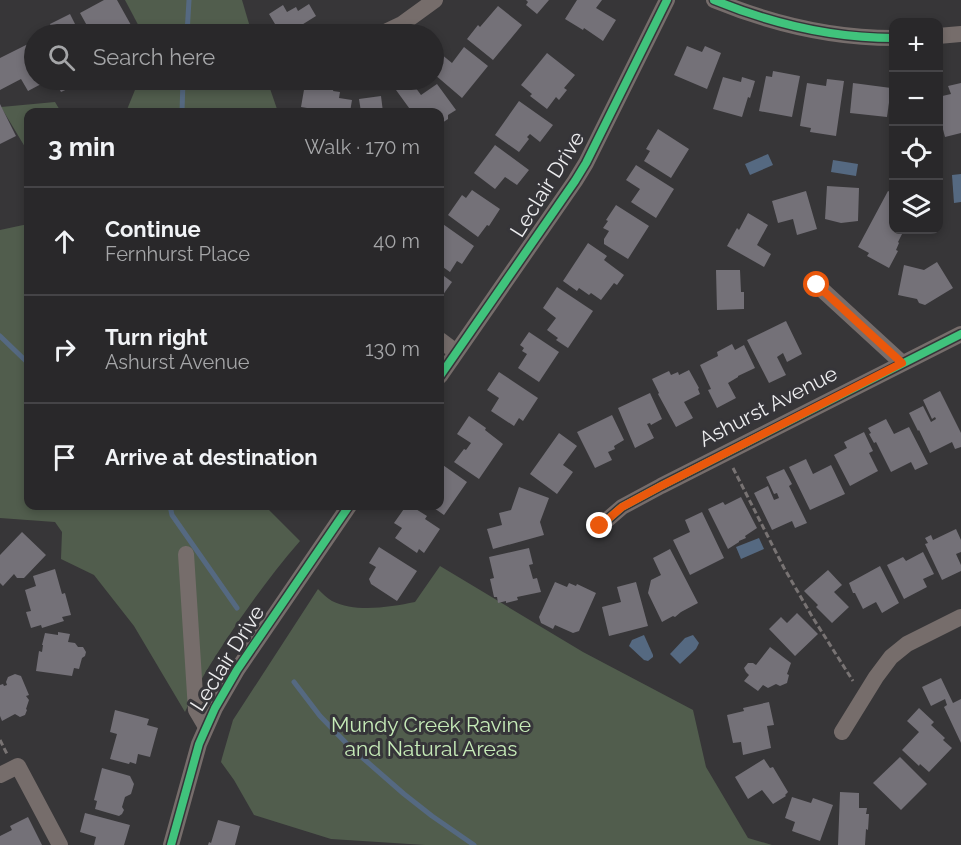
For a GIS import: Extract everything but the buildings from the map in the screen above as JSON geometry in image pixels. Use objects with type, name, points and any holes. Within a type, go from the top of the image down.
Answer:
[{"type":"street","points":[[402,24],[435,0]]},
{"type":"street","name":"Leclair Drive","points":[[444,370],[586,163],[667,0]]},
{"type":"street","points":[[714,0],[796,27],[832,33],[889,38]]},
{"type":"street","points":[[943,36],[961,34]]},
{"type":"street","points":[[817,285],[902,363]]},
{"type":"street","name":"Ashurst Avenue","points":[[600,526],[622,507],[661,486],[961,334]]},
{"type":"street","points":[[444,343],[456,352]]},
{"type":"street","name":"Leclair Drive","points":[[171,845],[199,744],[215,708],[237,670],[346,510]]},
{"type":"street","points":[[186,554],[196,710],[206,728]]},
{"type":"street","points":[[842,732],[891,657],[907,644],[961,618]]},
{"type":"street","points":[[0,775],[18,766],[60,845]]},
{"type":"path","points":[[731,463],[784,568],[851,677]]},
{"type":"green space","points":[[125,0],[242,0],[249,24],[138,24]]},
{"type":"green space","points":[[135,90],[270,90],[277,108],[128,108]]},
{"type":"green space","points":[[55,102],[59,108],[24,108],[24,145],[1,107]]},
{"type":"green space","points":[[24,225],[24,510],[269,510],[300,541],[240,619],[204,676],[185,712],[134,626],[94,575],[61,559],[62,532],[55,522],[0,518],[0,230]]},
{"type":"green space","name":"Mundy Creek Ravine and Natural Areas","points":[[440,566],[583,652],[693,710],[706,767],[748,838],[772,845],[425,845],[331,839],[254,815],[221,762],[222,758],[233,720],[318,589],[332,601],[352,607],[373,608],[405,604],[415,602]]},
{"type":"water","points":[[768,154],[773,165],[750,175],[745,164]]},
{"type":"water","points":[[833,160],[858,164],[856,176],[831,172]]},
{"type":"water","points":[[961,174],[961,202],[954,203],[952,175]]},
{"type":"water","points":[[759,538],[764,549],[741,559],[736,547]]},
{"type":"water","points":[[644,635],[653,655],[648,661],[629,646],[632,640]]},
{"type":"water","points":[[693,635],[699,643],[696,649],[680,664],[670,654],[685,638]]},
{"type":"waterway","points":[[188,24],[189,0]]},
{"type":"waterway","points":[[182,108],[183,90]]},
{"type":"waterway","points":[[0,336],[24,359]]},
{"type":"waterway","points":[[171,510],[172,515],[237,608]]},
{"type":"waterway","points":[[294,682],[320,716],[349,746],[404,794],[474,845]]},
{"type":"cycle path","points":[[444,370],[586,163],[667,0]]},
{"type":"cycle path","points":[[714,0],[757,16],[802,28],[848,35],[889,38]]},
{"type":"cycle path","points":[[600,526],[622,507],[661,486],[961,334]]},
{"type":"cycle path","points":[[171,845],[199,744],[215,708],[237,670],[346,510]]},
{"type":"route","points":[[600,526],[622,507],[902,363],[817,285]]}]
